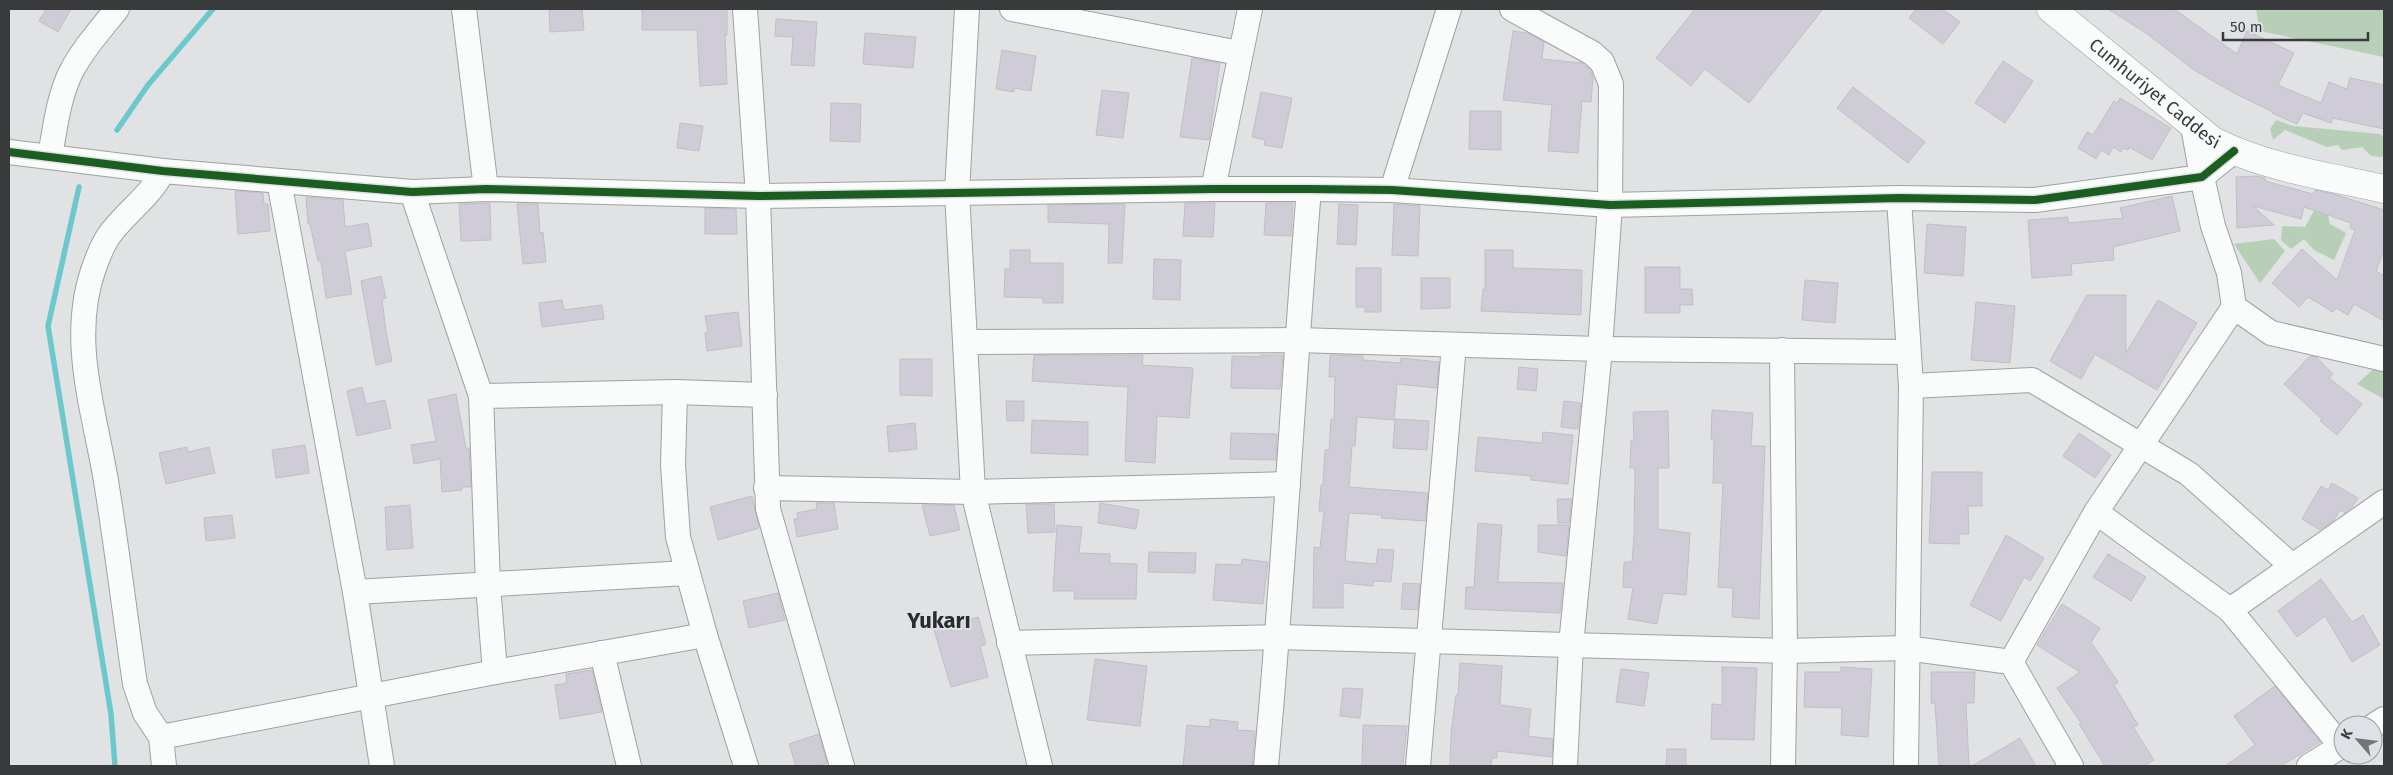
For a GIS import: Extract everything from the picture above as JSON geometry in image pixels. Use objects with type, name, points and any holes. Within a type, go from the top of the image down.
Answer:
[{"type":"main road","name":"Cumhuriyet Caddesi","points":[[2051,9],[2213,141],[2262,161],[2384,189]]},
{"type":"street","points":[[50,156],[59,104],[70,76],[84,51],[117,9]]},
{"type":"street","points":[[464,9],[486,189]]},
{"type":"street","points":[[745,9],[758,196],[765,395],[766,488],[774,534],[842,766]]},
{"type":"street","points":[[967,9],[957,192],[974,492],[1040,766]]},
{"type":"street","points":[[1012,9],[1239,53]]},
{"type":"street","points":[[1213,189],[1239,53],[1250,9]]},
{"type":"street","points":[[1392,190],[1449,9]]},
{"type":"street","points":[[1512,9],[1592,53],[1602,62],[1608,72],[1611,84],[1610,204],[1600,350],[1571,646],[1565,766]]},
{"type":"street","points":[[2011,662],[2096,512],[2140,443],[2234,307],[2229,273],[2213,226],[2193,126]]},
{"type":"street","points":[[9,152],[163,171],[412,192],[486,189],[758,196],[1309,189],[1392,190],[1610,204],[1899,198],[2035,200],[2202,177],[2234,151]]},
{"type":"street","points":[[163,171],[148,195],[114,229],[102,247],[88,286],[82,339],[83,366],[106,480],[135,684],[145,713],[161,737],[164,766]]},
{"type":"street","points":[[279,181],[354,592],[382,766]]},
{"type":"street","points":[[1266,766],[1278,637],[1297,340],[1309,189]]},
{"type":"street","points":[[412,192],[481,396],[488,585],[495,672]]},
{"type":"street","points":[[1899,198],[1911,386],[1906,648],[1906,766]]},
{"type":"street","points":[[2234,307],[2271,333],[2384,358]]},
{"type":"street","points":[[965,342],[1297,340],[1600,350],[1908,352]]},
{"type":"street","points":[[1418,766],[1454,345]]},
{"type":"street","points":[[1782,350],[1785,652],[1783,766]]},
{"type":"street","points":[[1911,386],[2032,380],[2189,474],[2292,566]]},
{"type":"street","points":[[481,396],[675,392],[765,395]]},
{"type":"street","points":[[675,392],[673,465],[674,505],[678,537],[705,634],[746,766]]},
{"type":"street","points":[[766,488],[974,492],[1288,484]]},
{"type":"street","points":[[2230,610],[2384,502]]},
{"type":"street","points":[[2096,512],[2230,610],[2333,734]]},
{"type":"street","points":[[354,592],[687,573]]},
{"type":"street","points":[[161,737],[495,672],[705,634]]},
{"type":"street","points":[[1009,643],[1278,637],[1785,652],[1906,648],[2011,662]]},
{"type":"street","points":[[602,653],[628,766]]},
{"type":"street","points":[[2011,662],[2071,766]]},
{"type":"street","points":[[2309,766],[2333,751]]},
{"type":"green space","points":[[2256,9],[2384,9],[2384,57],[2260,31]]},
{"type":"green space","points":[[2276,120],[2293,126],[2380,134],[2384,137],[2384,152],[2382,157],[2371,156],[2362,147],[2342,150],[2338,145],[2327,147],[2285,130],[2273,140],[2270,129]]},
{"type":"green space","points":[[2315,209],[2327,211],[2330,224],[2346,233],[2334,260],[2314,250],[2304,239],[2291,249],[2281,240],[2282,226],[2305,227]]},
{"type":"green space","points":[[2274,239],[2285,251],[2260,283],[2234,244]]},
{"type":"green space","points":[[2379,364],[2384,366],[2384,399],[2357,384]]},
{"type":"building","points":[[46,9],[71,9],[58,32],[39,21]]},
{"type":"building","points":[[549,9],[582,9],[584,30],[550,32]]},
{"type":"building","points":[[642,9],[727,9],[727,35],[725,35],[727,84],[700,86],[697,30],[642,30]]},
{"type":"building","points":[[1695,9],[1823,9],[1749,103],[1705,69],[1691,86],[1656,58]]},
{"type":"building","points":[[1916,9],[1942,9],[1960,22],[1943,44],[1909,18]]},
{"type":"building","points":[[2108,9],[2174,9],[2237,54],[2247,31],[2294,53],[2278,85],[2321,103],[2329,82],[2347,89],[2350,78],[2384,85],[2384,129],[2333,118],[2331,123],[2303,113],[2297,124],[2272,113],[2194,70],[2146,33]]},
{"type":"building","points":[[776,19],[817,22],[814,66],[791,65],[793,37],[775,36]]},
{"type":"building","points":[[1513,31],[1527,33],[1544,42],[1542,59],[1582,63],[1590,70],[1593,77],[1591,102],[1582,101],[1578,153],[1548,151],[1552,105],[1503,100]]},
{"type":"building","points":[[865,33],[916,37],[913,68],[863,64]]},
{"type":"building","points":[[1002,50],[1036,56],[1031,91],[1014,88],[1014,92],[996,89]]},
{"type":"building","points":[[1192,58],[1220,63],[1209,140],[1180,137]]},
{"type":"building","points":[[2003,61],[2033,81],[2005,123],[1975,103]]},
{"type":"building","points":[[1853,87],[1925,142],[1908,163],[1837,108]]},
{"type":"building","points":[[1102,90],[1129,93],[1123,138],[1096,135]]},
{"type":"building","points":[[1261,92],[1292,98],[1282,148],[1264,145],[1265,140],[1252,137]]},
{"type":"building","points":[[2120,98],[2171,128],[2152,160],[2129,147],[2128,150],[2123,148],[2121,152],[2113,147],[2109,155],[2101,150],[2096,159],[2078,148],[2087,132],[2093,135],[2114,101],[2117,103]]},
{"type":"building","points":[[831,103],[861,104],[860,142],[830,141]]},
{"type":"building","points":[[1470,111],[1501,111],[1501,150],[1469,149]]},
{"type":"building","points":[[680,123],[703,126],[699,151],[677,148]]},
{"type":"building","points":[[2258,176],[2265,178],[2265,181],[2313,194],[2315,190],[2334,194],[2384,210],[2384,250],[2376,271],[2384,276],[2384,321],[2354,304],[2348,315],[2336,308],[2333,312],[2308,297],[2299,307],[2272,283],[2302,249],[2337,280],[2355,230],[2350,228],[2351,223],[2304,207],[2301,219],[2253,206],[2274,225],[2237,228],[2236,177]]},
{"type":"building","points":[[235,191],[263,193],[264,204],[268,204],[270,231],[238,234]]},
{"type":"building","points":[[2172,196],[2180,231],[2113,247],[2114,260],[2071,264],[2072,275],[2032,278],[2028,220],[2068,217],[2068,223],[2123,218],[2120,208]]},
{"type":"building","points":[[306,197],[343,200],[345,227],[368,223],[372,246],[345,251],[352,294],[326,298],[321,261],[318,261],[310,224],[308,224]]},
{"type":"building","points":[[490,203],[491,240],[461,241],[459,204]]},
{"type":"building","points":[[1185,203],[1215,203],[1213,237],[1183,236]]},
{"type":"building","points":[[1266,203],[1293,203],[1291,236],[1264,235]]},
{"type":"building","points":[[517,204],[538,204],[540,233],[543,232],[546,262],[523,264]]},
{"type":"building","points":[[1125,204],[1122,263],[1108,263],[1109,224],[1048,222],[1048,205]]},
{"type":"building","points":[[1339,204],[1358,205],[1356,245],[1337,244]]},
{"type":"building","points":[[1394,204],[1420,206],[1418,256],[1392,255]]},
{"type":"building","points":[[705,208],[736,209],[737,234],[705,234]]},
{"type":"building","points":[[1927,224],[1966,227],[1963,276],[1924,273]]},
{"type":"building","points":[[1010,250],[1030,250],[1030,263],[1063,263],[1063,303],[1043,303],[1043,298],[1004,297],[1005,269],[1010,269]]},
{"type":"building","points":[[1485,250],[1513,250],[1513,268],[1582,270],[1581,315],[1481,311],[1483,289],[1485,290]]},
{"type":"building","points":[[1154,259],[1181,260],[1180,300],[1153,299]]},
{"type":"building","points":[[1645,267],[1680,267],[1680,289],[1692,289],[1693,305],[1680,305],[1680,313],[1645,313]]},
{"type":"building","points":[[1356,268],[1381,268],[1381,312],[1365,312],[1365,307],[1356,307]]},
{"type":"building","points":[[381,276],[386,298],[382,299],[386,332],[392,361],[376,365],[361,281]]},
{"type":"building","points":[[1421,278],[1450,278],[1450,308],[1421,309]]},
{"type":"building","points":[[1805,280],[1838,283],[1835,323],[1802,320]]},
{"type":"building","points":[[2087,295],[2126,295],[2126,353],[2158,300],[2197,323],[2157,390],[2095,354],[2081,379],[2050,361]]},
{"type":"building","points":[[562,300],[564,310],[602,305],[604,319],[542,327],[539,303]]},
{"type":"building","points":[[1976,302],[2015,306],[2010,363],[1971,360]]},
{"type":"building","points":[[738,312],[742,346],[707,351],[705,333],[708,332],[705,316]]},
{"type":"building","points":[[1034,355],[1143,355],[1142,365],[1193,368],[1189,418],[1157,416],[1155,463],[1125,461],[1128,387],[1032,381]]},
{"type":"building","points":[[1261,355],[1283,355],[1280,389],[1231,388],[1232,356],[1261,357]]},
{"type":"building","points":[[1330,355],[1363,356],[1363,360],[1400,363],[1401,358],[1439,362],[1437,388],[1397,384],[1394,420],[1357,417],[1355,446],[1352,446],[1349,487],[1428,493],[1425,521],[1381,518],[1382,515],[1349,513],[1345,561],[1376,564],[1378,549],[1394,550],[1391,582],[1374,581],[1373,586],[1343,583],[1343,608],[1313,608],[1314,547],[1320,548],[1324,511],[1319,511],[1321,485],[1323,485],[1325,450],[1329,450],[1331,419],[1334,420],[1335,377],[1329,377]]},
{"type":"building","points":[[2310,356],[2316,357],[2333,374],[2329,378],[2362,404],[2337,435],[2320,421],[2322,419],[2284,384]]},
{"type":"building","points":[[900,359],[932,359],[932,396],[900,395]]},
{"type":"building","points":[[1519,367],[1538,369],[1536,391],[1517,389]]},
{"type":"building","points":[[362,387],[366,404],[385,400],[391,428],[357,436],[347,391]]},
{"type":"building","points":[[456,394],[466,448],[469,448],[471,487],[462,487],[462,490],[442,492],[440,459],[414,464],[411,445],[436,441],[428,400]]},
{"type":"building","points":[[1006,401],[1024,401],[1024,421],[1007,421]]},
{"type":"building","points":[[1564,401],[1581,403],[1578,429],[1561,427]]},
{"type":"building","points":[[1712,410],[1753,413],[1751,446],[1765,446],[1759,619],[1732,617],[1733,588],[1718,587],[1723,483],[1713,483],[1714,439],[1711,439]]},
{"type":"building","points":[[1668,411],[1669,468],[1658,468],[1658,529],[1690,533],[1686,595],[1663,593],[1657,624],[1628,619],[1633,588],[1623,587],[1624,562],[1632,562],[1634,536],[1635,468],[1630,468],[1631,440],[1634,440],[1633,412]]},
{"type":"building","points":[[1395,419],[1429,421],[1427,450],[1393,448]]},
{"type":"building","points":[[1032,420],[1088,422],[1088,455],[1031,453]]},
{"type":"building","points":[[915,423],[917,449],[889,452],[887,426]]},
{"type":"building","points":[[1543,432],[1573,435],[1568,484],[1531,480],[1531,476],[1475,471],[1478,437],[1542,443]]},
{"type":"building","points":[[1231,433],[1277,434],[1276,460],[1230,459]]},
{"type":"building","points":[[2079,433],[2111,455],[2095,478],[2063,456]]},
{"type":"building","points":[[305,445],[309,473],[276,478],[272,450]]},
{"type":"building","points":[[187,447],[188,452],[209,447],[215,473],[166,484],[159,453]]},
{"type":"building","points":[[1932,472],[1982,472],[1982,506],[1968,506],[1969,534],[1959,534],[1959,544],[1929,543]]},
{"type":"building","points":[[2332,483],[2358,498],[2345,513],[2340,510],[2334,520],[2320,530],[2302,519],[2321,486],[2328,490]]},
{"type":"building","points":[[752,496],[759,528],[718,540],[710,507]]},
{"type":"building","points":[[1557,499],[1572,499],[1569,523],[1558,523]]},
{"type":"building","points":[[816,503],[834,503],[838,529],[797,537],[794,519],[798,519],[797,513],[817,509]]},
{"type":"building","points":[[1100,503],[1139,510],[1136,529],[1098,523]]},
{"type":"building","points":[[1026,504],[1054,504],[1055,532],[1028,533]]},
{"type":"building","points":[[410,505],[413,548],[387,550],[385,507]]},
{"type":"building","points":[[922,505],[954,505],[960,530],[930,536]]},
{"type":"building","points":[[232,515],[235,538],[206,541],[204,518]]},
{"type":"building","points":[[1478,523],[1502,525],[1498,582],[1563,583],[1560,613],[1465,609],[1466,587],[1474,587]]},
{"type":"building","points":[[1057,525],[1082,527],[1079,553],[1110,554],[1110,563],[1137,564],[1136,599],[1074,599],[1075,591],[1053,591]]},
{"type":"building","points":[[1538,525],[1569,525],[1566,556],[1538,552]]},
{"type":"building","points":[[2006,535],[2044,558],[2030,581],[2024,577],[2001,621],[1970,605]]},
{"type":"building","points":[[1149,552],[1196,553],[1195,573],[1148,572]]},
{"type":"building","points":[[2108,554],[2146,577],[2131,601],[2093,577]]},
{"type":"building","points":[[1242,559],[1268,562],[1263,604],[1213,600],[1216,564],[1241,565]]},
{"type":"building","points":[[2321,579],[2352,622],[2363,615],[2380,645],[2352,662],[2325,616],[2297,637],[2278,611]]},
{"type":"building","points":[[1403,583],[1420,584],[1418,610],[1401,609]]},
{"type":"building","points":[[778,593],[785,620],[749,628],[743,601]]},
{"type":"building","points":[[2062,604],[2100,628],[2091,642],[2118,682],[2114,685],[2138,725],[2133,727],[2154,760],[2144,766],[2105,766],[2079,724],[2081,723],[2057,688],[2080,672],[2037,645]]},
{"type":"building","points":[[978,617],[986,644],[980,646],[988,677],[951,687],[934,630]]},
{"type":"building","points":[[1095,659],[1147,666],[1140,726],[1087,720]]},
{"type":"building","points":[[1460,663],[1502,666],[1500,705],[1531,709],[1528,736],[1553,739],[1552,757],[1497,751],[1497,758],[1492,758],[1491,766],[1450,766],[1451,733],[1456,695],[1458,695]]},
{"type":"building","points":[[1722,667],[1757,668],[1754,740],[1711,739],[1712,704],[1722,705]]},
{"type":"building","points":[[1841,667],[1872,669],[1868,737],[1841,735],[1842,708],[1804,707],[1805,672],[1841,672]]},
{"type":"building","points":[[1621,669],[1649,673],[1644,706],[1616,702]]},
{"type":"building","points":[[592,670],[602,712],[560,719],[555,685],[567,683],[566,674]]},
{"type":"building","points":[[1931,672],[1975,672],[1974,703],[1966,703],[1969,766],[1939,766],[1935,703],[1931,703]]},
{"type":"building","points":[[2275,686],[2320,742],[2281,766],[2225,766],[2255,745],[2234,716]]},
{"type":"building","points":[[1343,688],[1363,689],[1360,718],[1340,716]]},
{"type":"building","points":[[1210,719],[1238,722],[1237,730],[1255,731],[1252,766],[1183,766],[1187,725],[1210,727]]},
{"type":"building","points":[[1363,725],[1407,726],[1403,766],[1362,766]]},
{"type":"building","points":[[819,734],[827,763],[816,766],[796,766],[789,744]]},
{"type":"building","points":[[2020,738],[2036,766],[1972,766]]},
{"type":"building","points":[[1667,749],[1686,749],[1686,766],[1666,766]]},
{"type":"waterway","points":[[117,130],[148,85],[213,9]]},
{"type":"waterway","points":[[79,187],[48,326],[111,714],[115,766]]},
{"type":"cycle path","points":[[9,152],[163,171],[412,192],[486,189],[758,196],[1309,189],[1392,190],[1610,205],[1899,198],[2035,200],[2202,177],[2234,151]]},
{"type":"district","name":"Yukarı","points":[[939,620]]}]
